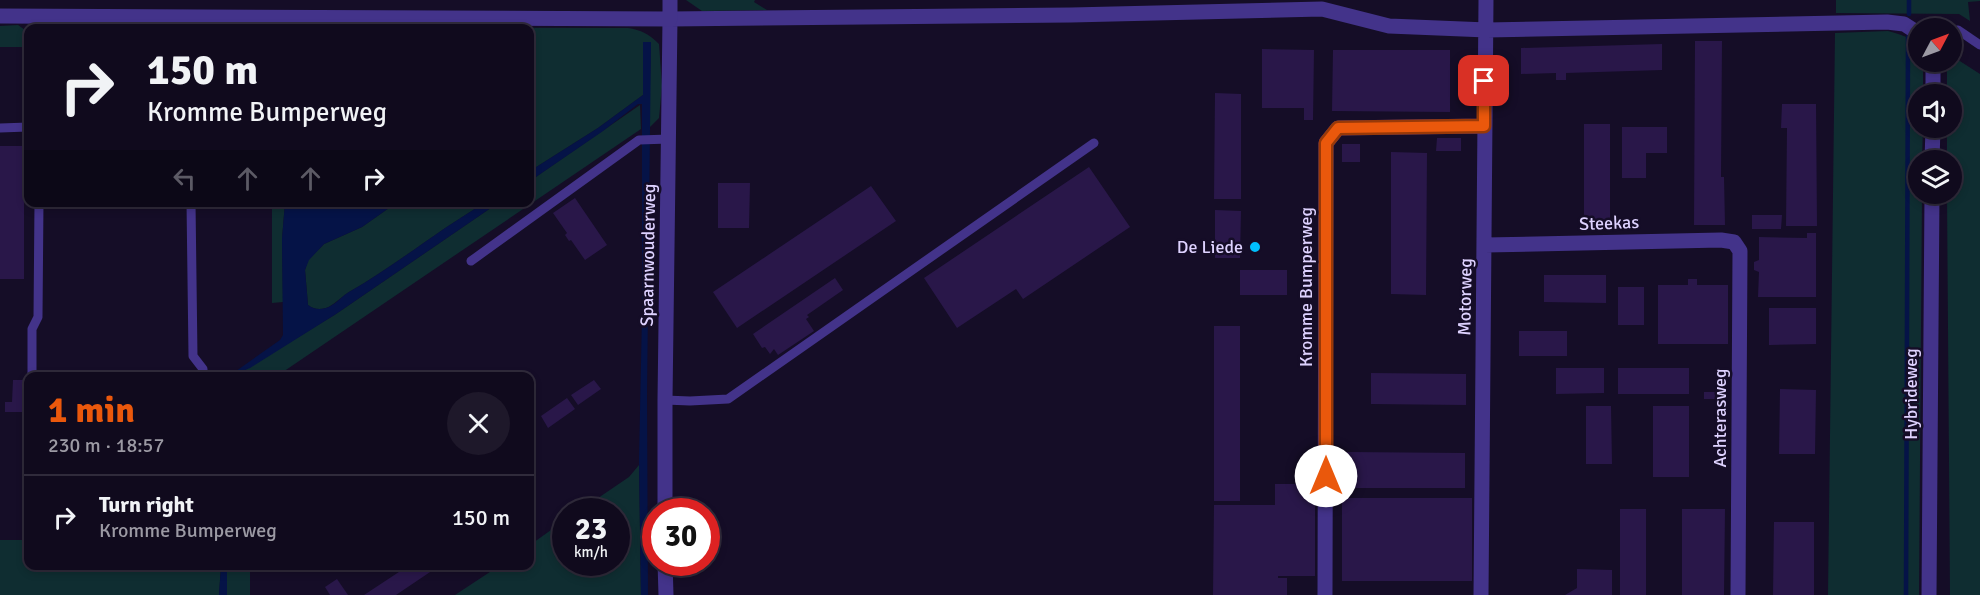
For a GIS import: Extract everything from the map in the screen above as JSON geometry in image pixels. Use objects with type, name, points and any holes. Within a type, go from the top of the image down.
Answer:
[{"type":"street","name":"Spaarnwouderweg","points":[[665,498],[662,139],[670,0]]},
{"type":"street","name":"Motorweg","points":[[1481,595],[1486,0]]},
{"type":"street","points":[[0,15],[40,22],[189,22],[1071,15],[1322,9],[1389,26],[1486,30],[1887,22],[1908,27]]},
{"type":"street","name":"Kromme Bumperweg","points":[[1325,595],[1326,143],[1338,128],[1484,126]]},
{"type":"street","name":"Hybrideweg","points":[[1929,595],[1932,204]]},
{"type":"street","name":"Steekas","points":[[1485,245],[1721,240],[1734,242]]},
{"type":"street","name":"Achterasweg","points":[[1734,242],[1740,251],[1738,595]]},
{"type":"street","points":[[666,576],[666,595]]},
{"type":"lane","points":[[1962,33],[1980,45]]},
{"type":"lane","points":[[0,128],[24,128]]},
{"type":"lane","points":[[471,261],[639,140],[662,139]]},
{"type":"lane","points":[[665,400],[728,399],[1094,143]]},
{"type":"lane","points":[[32,372],[32,328],[38,317],[39,207]]},
{"type":"lane","points":[[191,207],[194,356],[203,372]]},
{"type":"green space","points":[[686,0],[755,0],[754,2],[767,10],[702,11]]},
{"type":"green space","points":[[1836,0],[1980,1],[1968,2],[1970,21],[1959,14],[1836,13]]},
{"type":"green space","points":[[18,25],[24,29],[24,47],[0,47],[0,26]]},
{"type":"green space","points":[[534,28],[628,28],[645,33],[659,44],[662,86],[659,118],[649,128],[651,42],[643,42],[643,95],[598,128],[534,168]]},
{"type":"green space","points":[[1888,31],[1901,35],[1908,39],[1908,72],[1923,72],[1923,84],[1908,84],[1908,138],[1923,138],[1922,150],[1908,150],[1908,204],[1922,204],[1919,595],[1828,595],[1835,33]]},
{"type":"green space","points":[[1962,62],[1980,74],[1980,595],[1950,595],[1947,204],[1962,204],[1962,150],[1947,150],[1947,138],[1962,138],[1962,84],[1947,84],[1947,72],[1962,72]]},
{"type":"green space","points":[[640,105],[641,129],[534,202],[534,178]]},
{"type":"green space","points":[[272,207],[285,207],[282,239],[283,302],[272,303]]},
{"type":"green space","points":[[390,207],[479,207],[329,307],[319,309],[308,305],[305,270],[308,260],[324,244],[362,227]]},
{"type":"green space","points":[[492,207],[526,207],[283,372],[242,372],[336,314]]},
{"type":"green space","points":[[639,465],[641,595],[455,595],[493,570],[534,570],[534,542],[552,529],[552,576],[630,576],[630,498],[598,498],[629,477]]},
{"type":"green space","points":[[0,540],[24,540],[24,570],[221,570],[219,595],[0,595]]},
{"type":"green space","points":[[227,570],[250,570],[250,595],[227,595]]},
{"type":"shaded area","points":[[643,42],[651,42],[648,498],[642,498],[642,576],[648,576],[648,595],[641,595],[639,460],[642,104],[638,104],[534,178],[534,168],[598,128],[643,95]]},
{"type":"shaded area","points":[[285,207],[390,207],[362,227],[324,244],[309,260],[305,270],[308,305],[319,309],[326,308],[479,207],[492,207],[336,314],[250,368],[235,372],[280,340],[283,335],[282,239]]},
{"type":"shaded area","points":[[221,570],[227,570],[227,595],[219,595]]},
{"type":"building","points":[[1695,41],[1722,41],[1721,177],[1724,177],[1725,225],[1694,225]]},
{"type":"building","points":[[1662,44],[1662,70],[1566,73],[1566,80],[1556,80],[1556,73],[1521,74],[1521,48]]},
{"type":"building","points":[[1262,49],[1314,50],[1313,120],[1304,120],[1304,108],[1262,108]]},
{"type":"building","points":[[1333,50],[1450,50],[1450,112],[1332,111]]},
{"type":"building","points":[[1215,93],[1241,94],[1241,199],[1214,199]]},
{"type":"building","points":[[1782,104],[1816,104],[1817,226],[1786,226],[1787,128],[1781,128]]},
{"type":"building","points":[[1584,124],[1610,124],[1610,227],[1584,227]]},
{"type":"building","points":[[1622,127],[1667,127],[1667,153],[1646,153],[1646,178],[1622,178]]},
{"type":"building","points":[[1437,138],[1461,138],[1461,151],[1436,151]]},
{"type":"building","points":[[1342,144],[1360,144],[1360,162],[1342,162]]},
{"type":"building","points":[[0,146],[24,146],[24,279],[0,279]]},
{"type":"building","points":[[1391,152],[1427,153],[1426,295],[1391,294]]},
{"type":"building","points":[[1089,167],[1130,227],[1023,299],[1016,289],[957,328],[924,278]]},
{"type":"building","points":[[718,183],[750,183],[749,228],[718,228]]},
{"type":"building","points":[[871,186],[896,221],[737,328],[713,292]]},
{"type":"building","points":[[575,198],[607,245],[585,260],[571,240],[569,241],[565,235],[567,233],[553,213]]},
{"type":"building","points":[[1215,210],[1241,211],[1240,258],[1215,258]]},
{"type":"building","points":[[1752,215],[1782,215],[1781,229],[1752,229]]},
{"type":"building","points":[[1807,233],[1816,233],[1816,297],[1758,297],[1759,272],[1754,270],[1754,262],[1759,260],[1759,237],[1807,238]]},
{"type":"building","points":[[1240,270],[1287,270],[1287,295],[1240,295]]},
{"type":"building","points":[[1544,275],[1606,275],[1606,303],[1544,302]]},
{"type":"building","points":[[835,278],[843,290],[807,315],[809,317],[806,319],[814,331],[778,355],[774,349],[770,354],[765,347],[762,348],[753,334]]},
{"type":"building","points":[[1688,279],[1697,279],[1697,285],[1728,285],[1728,344],[1658,344],[1658,285],[1688,285]]},
{"type":"building","points":[[1618,287],[1644,287],[1644,325],[1618,325]]},
{"type":"building","points":[[1769,308],[1816,308],[1816,344],[1769,345]]},
{"type":"building","points":[[1214,326],[1240,326],[1240,501],[1214,501]]},
{"type":"building","points":[[1519,331],[1567,331],[1567,356],[1519,356]]},
{"type":"building","points":[[1556,368],[1604,368],[1604,393],[1556,394]]},
{"type":"building","points":[[1618,368],[1689,368],[1689,394],[1618,394]]},
{"type":"building","points":[[1371,373],[1466,374],[1466,405],[1371,404]]},
{"type":"building","points":[[13,380],[24,380],[24,412],[5,412],[5,402],[12,402]]},
{"type":"building","points":[[594,380],[601,389],[578,405],[571,395]]},
{"type":"building","points":[[1780,389],[1816,390],[1815,454],[1779,454]]},
{"type":"building","points":[[1704,392],[1719,392],[1719,399],[1704,399]]},
{"type":"building","points":[[567,398],[575,409],[548,428],[541,416]]},
{"type":"building","points":[[1586,406],[1611,406],[1612,464],[1586,464]]},
{"type":"building","points":[[1653,406],[1689,406],[1689,477],[1653,477]]},
{"type":"building","points":[[1347,452],[1465,453],[1465,488],[1347,488]]},
{"type":"building","points":[[1275,484],[1315,484],[1315,576],[1278,576],[1278,578],[1287,578],[1287,595],[1213,595],[1214,505],[1275,505]]},
{"type":"building","points":[[1342,498],[1472,498],[1472,581],[1342,581]]},
{"type":"building","points":[[1620,509],[1646,509],[1646,595],[1620,595]]},
{"type":"building","points":[[1682,509],[1725,509],[1724,595],[1682,595]]},
{"type":"building","points":[[1774,522],[1814,522],[1814,595],[1773,595]]},
{"type":"building","points":[[1577,569],[1612,570],[1612,595],[1565,595],[1577,588]]},
{"type":"building","points":[[402,570],[433,570],[396,595],[364,595]]},
{"type":"building","points":[[337,579],[348,595],[330,595],[325,587]]},
{"type":"waterway","points":[[1909,0],[1909,14]]},
{"type":"waterway","points":[[1906,595],[1908,37]]},
{"type":"place","name":"De Liede","points":[[1255,247]]},
{"type":"route","points":[[1326,476],[1326,143],[1338,128],[1484,126],[1484,81]]}]
